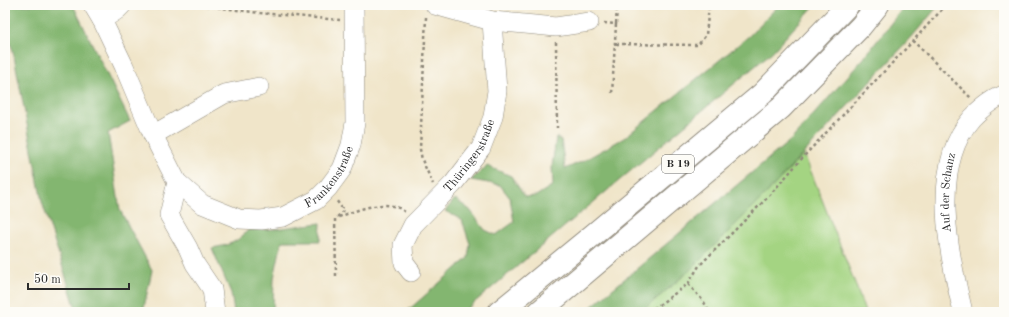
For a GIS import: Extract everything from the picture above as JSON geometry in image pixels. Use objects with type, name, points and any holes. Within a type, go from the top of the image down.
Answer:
[{"type":"highway","name":"B 19","points":[[499,312],[762,94],[848,5]]},
{"type":"highway","name":"B 19","points":[[539,312],[781,108],[861,26],[878,5]]},
{"type":"street","points":[[97,13],[117,10],[122,5]]},
{"type":"street","points":[[431,9],[492,21],[556,27],[589,22]]},
{"type":"street","name":"Frankenstraße","points":[[97,13],[124,66],[153,135],[177,182],[202,204],[239,219],[261,220],[283,217],[316,200],[328,188],[342,169],[351,145],[355,123],[354,13]]},
{"type":"street","name":"Thüringerstraße","points":[[410,272],[404,263],[403,245],[413,225],[453,184],[481,148],[493,117],[497,91],[492,21]]},
{"type":"street","points":[[153,135],[224,94],[259,87]]},
{"type":"street","name":"Auf der Schanz","points":[[963,312],[954,275],[946,211],[948,170],[955,146],[967,124],[981,109],[1004,95]]},
{"type":"street","points":[[177,182],[169,215],[188,248],[195,264],[212,289],[215,312]]},
{"type":"path","points":[[200,5],[260,13],[354,13]]},
{"type":"path","points":[[612,94],[617,5]]},
{"type":"path","points":[[616,44],[698,45],[706,35],[709,5]]},
{"type":"path","points":[[649,312],[688,284],[699,266],[768,197],[805,155],[946,5]]},
{"type":"path","points":[[431,9],[420,149],[422,160],[432,180]]},
{"type":"path","points":[[589,22],[616,24]]},
{"type":"path","points":[[556,27],[557,128]]},
{"type":"path","points":[[913,41],[981,109]]},
{"type":"path","points":[[335,219],[359,210],[383,206],[399,207],[416,221]]},
{"type":"path","points":[[336,276],[335,219],[344,211]]},
{"type":"path","points":[[688,284],[704,302],[709,312]]},
{"type":"green space","points":[[5,5],[73,5],[130,121],[108,133],[120,210],[152,270],[143,312],[77,312],[42,202],[13,51],[5,28]]},
{"type":"green space","points":[[779,5],[815,5],[772,52],[463,312],[406,312],[468,258],[470,244],[462,220],[445,211],[455,199],[470,210],[485,230],[496,235],[514,222],[510,198],[500,185],[471,180],[487,166],[511,176],[525,197],[536,196],[553,185],[552,167],[556,137],[561,140],[565,169],[583,161],[624,138],[749,36]]},
{"type":"green space","points":[[905,5],[939,5],[910,39],[765,195],[688,272],[641,312],[585,312],[792,139],[863,59]]},
{"type":"green space","points":[[804,154],[865,312],[641,312],[688,272]]},
{"type":"green space","points":[[321,223],[320,241],[282,241],[274,278],[273,312],[234,312],[231,293],[212,248],[232,243],[248,230],[274,229]]}]
